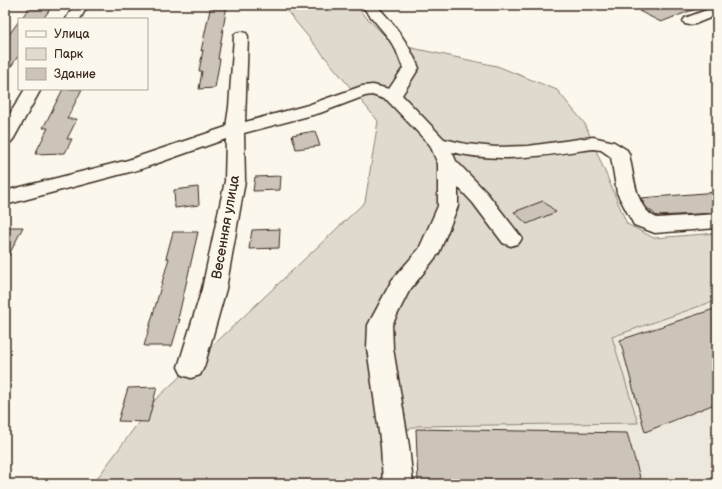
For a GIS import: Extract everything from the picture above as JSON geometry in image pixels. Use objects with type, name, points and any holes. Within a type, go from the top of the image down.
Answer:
[{"type":"street","points":[[73,18],[81,5]]},
{"type":"street","points":[[368,5],[385,22],[408,57],[411,68],[393,96]]},
{"type":"street","points":[[690,21],[717,10]]},
{"type":"street","name":"Весенняя улица","points":[[191,367],[214,289],[236,181],[235,130],[238,107],[241,36]]},
{"type":"street","points":[[5,138],[32,90]]},
{"type":"street","points":[[5,198],[134,165],[235,130],[314,110],[362,91],[373,90],[393,96],[438,143],[448,164],[480,198],[511,238]]},
{"type":"street","points":[[438,143],[466,150],[496,153],[528,152],[592,143],[607,146],[620,154],[627,193],[641,220],[655,226],[717,221]]},
{"type":"street","points":[[398,484],[395,446],[380,348],[380,325],[400,286],[428,252],[448,206],[448,164]]},
{"type":"shaded area","points":[[717,300],[717,484],[421,484],[417,426],[638,423],[612,337]]},
{"type":"green space","points":[[278,5],[354,5],[393,44],[497,66],[557,90],[585,124],[627,224],[654,238],[717,233],[717,300],[612,337],[638,423],[417,426],[383,441],[385,484],[93,484],[155,400],[365,202],[378,121],[286,10]]},
{"type":"building","points":[[31,5],[53,5],[44,18],[22,18]]},
{"type":"building","points":[[211,5],[227,5],[218,59],[220,59],[215,88],[199,89],[202,71],[199,71],[203,50],[201,51]]},
{"type":"building","points":[[656,5],[703,6],[661,22],[639,11]]},
{"type":"building","points":[[18,22],[18,56],[5,75],[5,40]]},
{"type":"building","points":[[62,90],[82,90],[67,119],[77,119],[67,139],[72,139],[65,153],[35,154],[48,128],[43,128]]},
{"type":"building","points":[[315,131],[320,146],[296,149],[292,135]]},
{"type":"building","points":[[281,176],[280,190],[253,191],[255,177]]},
{"type":"building","points":[[198,187],[199,205],[175,208],[174,190]]},
{"type":"building","points":[[717,192],[717,213],[657,216],[646,207],[641,198]]},
{"type":"building","points":[[543,201],[556,212],[527,224],[514,212]]},
{"type":"building","points":[[5,227],[23,227],[5,263]]},
{"type":"building","points":[[280,229],[279,248],[249,249],[252,230]]},
{"type":"building","points":[[173,232],[198,232],[178,319],[180,319],[172,346],[144,346],[169,258],[166,258]]},
{"type":"building","points":[[717,308],[717,403],[645,432],[620,340]]},
{"type":"building","points":[[157,387],[148,422],[118,421],[128,388]]},
{"type":"building","points":[[416,429],[627,433],[642,484],[418,484]]}]
